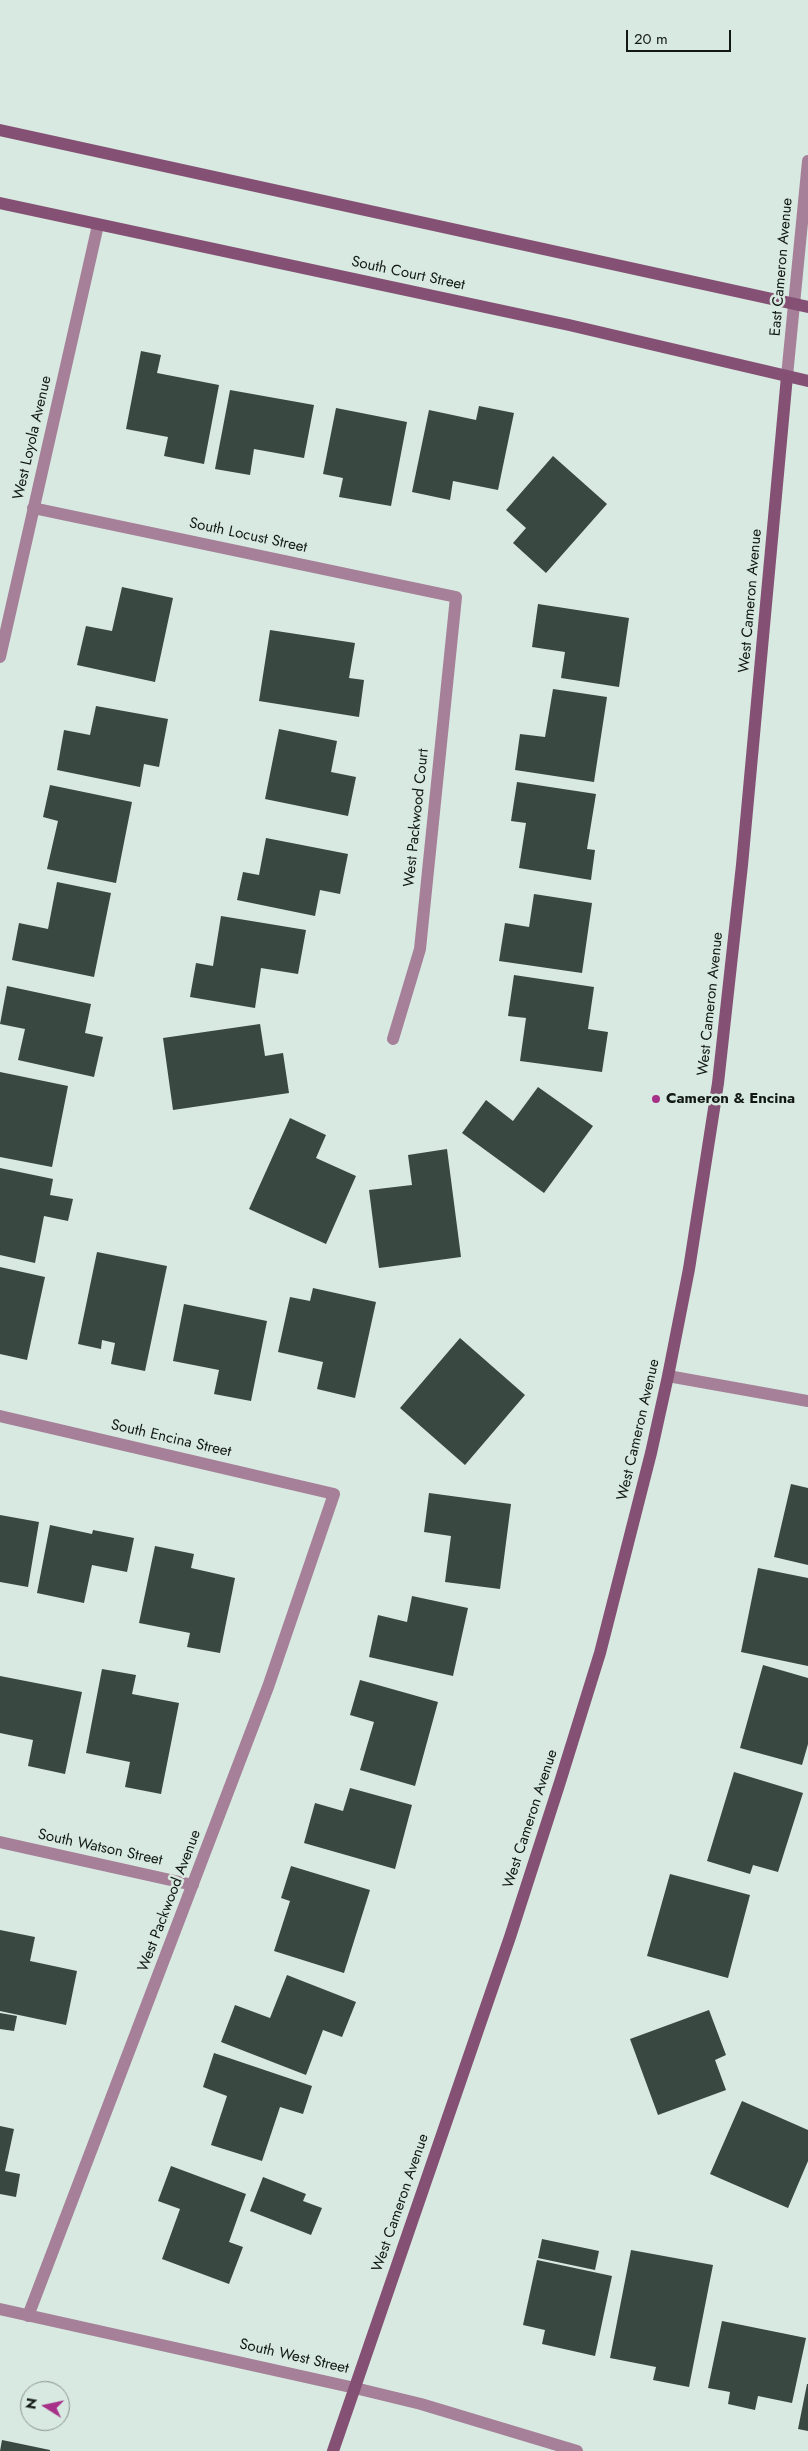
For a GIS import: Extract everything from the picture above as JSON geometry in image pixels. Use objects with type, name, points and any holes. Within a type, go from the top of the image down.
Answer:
[{"type":"street","points":[[0,130],[802,305]]},
{"type":"street","name":"East Cameron Avenue","points":[[787,376],[802,305],[808,161]]},
{"type":"street","name":"South Court Street","points":[[0,204],[569,325],[808,381]]},
{"type":"street","name":"West Loyola Avenue","points":[[0,657],[98,225]]},
{"type":"street","name":"West Cameron Avenue","points":[[333,2451],[506,1946],[600,1653],[631,1535],[668,1376],[689,1269],[718,1083],[742,865],[787,376]]},
{"type":"street","name":"South Locust Street","points":[[33,508],[456,597]]},
{"type":"street","name":"West Packwood Court","points":[[393,1039],[420,949],[456,597]]},
{"type":"street","points":[[668,1376],[808,1401]]},
{"type":"street","name":"South Encina Street","points":[[0,1416],[334,1494]]},
{"type":"street","name":"West Packwood Avenue","points":[[28,2316],[268,1687],[334,1494]]},
{"type":"street","name":"South Watson Street","points":[[0,1842],[194,1885]]},
{"type":"street","name":"South West Street","points":[[0,2310],[421,2404],[577,2451]]},
{"type":"building","points":[[141,351],[161,355],[157,373],[219,385],[204,464],[164,456],[168,437],[126,429]]},
{"type":"building","points":[[230,390],[314,405],[304,458],[254,449],[250,475],[215,469]]},
{"type":"building","points":[[479,406],[514,413],[498,490],[453,481],[450,500],[412,492],[429,410],[476,420]]},
{"type":"building","points":[[336,408],[407,422],[391,506],[339,497],[343,478],[323,474]]},
{"type":"building","points":[[553,456],[607,504],[546,573],[513,543],[526,528],[506,510]]},
{"type":"building","points":[[122,587],[173,598],[155,682],[77,665],[86,626],[112,631]]},
{"type":"building","points":[[538,604],[629,618],[619,687],[561,678],[565,652],[532,647]]},
{"type":"building","points":[[270,630],[355,643],[349,678],[364,680],[359,717],[259,701]]},
{"type":"building","points":[[553,689],[607,697],[594,782],[515,770],[520,734],[545,737]]},
{"type":"building","points":[[96,706],[168,719],[159,767],[144,764],[140,787],[57,770],[64,730],[90,735]]},
{"type":"building","points":[[279,729],[337,741],[331,772],[356,777],[348,816],[265,799]]},
{"type":"building","points":[[517,782],[596,794],[587,849],[595,850],[591,880],[519,868],[526,823],[511,821]]},
{"type":"building","points":[[50,785],[132,802],[116,883],[47,869],[58,821],[43,817]]},
{"type":"building","points":[[266,838],[348,854],[340,894],[320,890],[315,916],[237,900],[243,872],[259,875]]},
{"type":"building","points":[[57,882],[111,893],[94,977],[12,960],[19,923],[48,929]]},
{"type":"building","points":[[534,894],[592,903],[582,973],[499,961],[505,923],[529,927]]},
{"type":"building","points":[[221,916],[306,930],[298,974],[261,968],[255,1008],[190,997],[196,963],[213,966]]},
{"type":"building","points":[[514,975],[594,987],[588,1029],[608,1032],[602,1072],[520,1061],[526,1018],[508,1016]]},
{"type":"building","points":[[7,986],[91,1004],[85,1033],[103,1037],[94,1077],[18,1060],[25,1029],[0,1024]]},
{"type":"building","points":[[260,1024],[265,1056],[283,1053],[289,1093],[173,1110],[163,1038]]},
{"type":"building","points":[[0,1072],[68,1086],[52,1167],[0,1157]]},
{"type":"building","points":[[538,1087],[593,1126],[544,1193],[462,1133],[486,1100],[513,1121]]},
{"type":"building","points":[[290,1118],[326,1135],[316,1158],[356,1176],[326,1244],[249,1209]]},
{"type":"building","points":[[447,1149],[461,1257],[379,1268],[369,1190],[412,1185],[408,1155]]},
{"type":"building","points":[[0,1168],[53,1179],[50,1195],[73,1199],[68,1221],[44,1216],[35,1263],[0,1255]]},
{"type":"building","points":[[97,1252],[167,1266],[145,1371],[111,1364],[115,1343],[102,1340],[101,1349],[78,1344]]},
{"type":"building","points":[[0,1267],[45,1277],[27,1360],[0,1354]]},
{"type":"building","points":[[313,1288],[376,1302],[355,1398],[317,1389],[323,1362],[278,1352],[290,1297],[310,1301]]},
{"type":"building","points":[[184,1304],[267,1321],[251,1401],[214,1394],[219,1370],[173,1361]]},
{"type":"building","points":[[460,1338],[525,1395],[465,1465],[400,1408]]},
{"type":"building","points":[[791,1484],[808,1488],[808,1565],[774,1557]]},
{"type":"building","points":[[429,1493],[511,1504],[500,1589],[445,1582],[451,1536],[424,1532]]},
{"type":"building","points":[[0,1515],[39,1522],[28,1587],[0,1582]]},
{"type":"building","points":[[50,1525],[92,1534],[93,1530],[134,1538],[127,1572],[92,1565],[84,1603],[37,1593]]},
{"type":"building","points":[[155,1546],[194,1554],[191,1568],[235,1578],[220,1653],[187,1647],[190,1633],[139,1623]]},
{"type":"building","points":[[758,1568],[808,1578],[808,1666],[741,1652]]},
{"type":"building","points":[[412,1596],[468,1608],[453,1676],[369,1657],[378,1615],[407,1622]]},
{"type":"building","points":[[763,1665],[808,1678],[808,1744],[802,1765],[740,1748]]},
{"type":"building","points":[[102,1669],[136,1675],[132,1694],[179,1703],[161,1794],[125,1787],[130,1762],[86,1753]]},
{"type":"building","points":[[0,1676],[82,1692],[65,1774],[28,1766],[33,1740],[0,1733]]},
{"type":"building","points":[[360,1680],[438,1702],[415,1786],[360,1770],[374,1722],[350,1715]]},
{"type":"building","points":[[734,1772],[803,1793],[778,1872],[753,1865],[750,1874],[707,1861]]},
{"type":"building","points":[[350,1788],[412,1805],[395,1869],[304,1843],[315,1803],[343,1811]]},
{"type":"building","points":[[291,1866],[370,1890],[344,1973],[274,1951],[290,1901],[281,1898]]},
{"type":"building","points":[[670,1874],[750,1895],[728,1978],[647,1956]]},
{"type":"building","points":[[0,1930],[35,1937],[30,1961],[77,1971],[66,2025],[0,2011]]},
{"type":"building","points":[[287,1975],[356,2002],[342,2037],[323,2030],[306,2075],[221,2042],[235,2005],[270,2018]]},
{"type":"building","points":[[709,2010],[726,2055],[715,2060],[726,2090],[658,2115],[630,2039]]},
{"type":"building","points":[[0,2013],[17,2016],[14,2031],[0,2029]]},
{"type":"building","points":[[214,2053],[312,2086],[303,2114],[280,2107],[262,2161],[211,2145],[227,2096],[203,2087]]},
{"type":"building","points":[[742,2101],[808,2130],[808,2161],[788,2208],[710,2174]]},
{"type":"building","points":[[0,2126],[14,2129],[5,2171],[20,2174],[16,2197],[0,2194]]},
{"type":"building","points":[[171,2166],[246,2194],[229,2242],[243,2247],[229,2284],[162,2259],[180,2209],[158,2201]]},
{"type":"building","points":[[263,2177],[306,2194],[303,2201],[322,2208],[311,2235],[250,2211]]},
{"type":"building","points":[[542,2239],[599,2251],[595,2270],[538,2258]]},
{"type":"building","points":[[631,2250],[713,2265],[689,2387],[653,2380],[656,2367],[610,2358]]},
{"type":"building","points":[[537,2260],[612,2276],[595,2356],[542,2344],[545,2330],[523,2325]]},
{"type":"building","points":[[722,2321],[806,2338],[792,2403],[758,2396],[755,2410],[728,2404],[730,2392],[708,2388]]},
{"type":"building","points":[[808,2384],[808,2431],[798,2429]]},
{"type":"building","points":[[2,2440],[50,2450],[50,2451],[0,2451]]},
{"type":"place","name":"Cameron & Encina","points":[[656,1099]]}]
